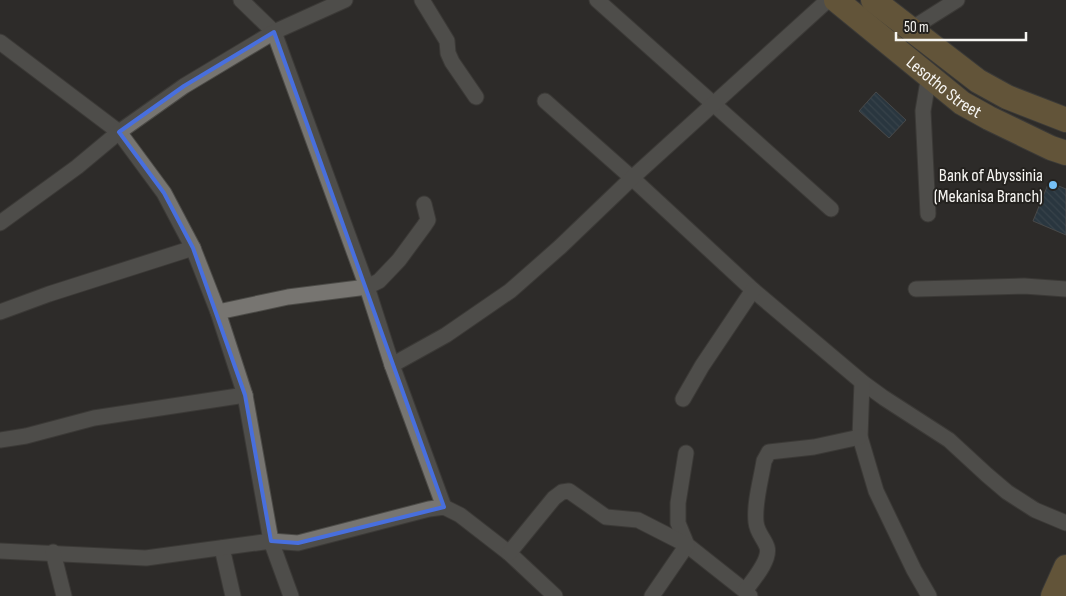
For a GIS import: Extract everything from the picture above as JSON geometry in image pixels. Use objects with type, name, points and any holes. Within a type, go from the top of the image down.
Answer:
[{"type":"main road","name":"Lesotho Street","points":[[836,0],[962,103],[982,115],[1051,148],[1066,153]]},
{"type":"main road","name":"Lesotho Street","points":[[873,0],[978,81],[1007,97],[1066,120]]},
{"type":"main road","points":[[1053,596],[1066,567]]},
{"type":"street","points":[[241,0],[274,32],[367,287],[392,365],[444,507]]},
{"type":"street","points":[[0,223],[77,167],[118,132],[184,86],[274,32],[345,0]]},
{"type":"street","points":[[422,0],[447,41],[448,53],[452,62],[476,97]]},
{"type":"street","points":[[597,0],[831,210]]},
{"type":"street","points":[[392,365],[446,335],[510,291],[828,0]]},
{"type":"street","points":[[911,29],[957,0]]},
{"type":"street","points":[[0,42],[118,132],[164,193],[194,248],[218,312],[245,395],[271,541],[291,596]]},
{"type":"street","points":[[928,214],[923,111],[930,75]]},
{"type":"street","points":[[545,101],[632,178],[753,290],[862,382],[949,440],[1007,492],[1035,510],[1066,523]]},
{"type":"street","points":[[218,312],[288,297],[367,287],[379,281],[399,260],[428,220],[424,204]]},
{"type":"street","points":[[0,312],[48,294],[194,248]]},
{"type":"street","points":[[916,289],[1024,286],[1066,289]]},
{"type":"street","points":[[683,399],[702,366],[753,290]]},
{"type":"street","points":[[862,382],[860,437],[876,491],[914,570],[929,596]]},
{"type":"street","points":[[0,440],[26,436],[94,418],[245,395]]},
{"type":"street","points":[[509,553],[554,498],[562,492],[569,491],[606,517],[638,520],[687,545],[748,594],[764,564],[767,554],[767,547],[758,533],[756,521],[764,461],[769,452],[814,447],[860,437]]},
{"type":"street","points":[[686,453],[678,503],[678,523],[687,545]]},
{"type":"street","points":[[0,551],[53,552],[146,558],[271,541],[298,543],[429,509],[444,507],[460,515],[509,553],[555,596]]},
{"type":"street","points":[[652,596],[687,545]]},
{"type":"street","points":[[222,548],[233,596]]},
{"type":"street","points":[[53,552],[64,596]]},
{"type":"highlighted area","points":[[274,32],[444,507],[298,543],[271,541],[245,395],[193,248],[164,193],[119,132],[184,86]]},
{"type":"building","points":[[876,92],[906,120],[889,138],[859,111]]},
{"type":"building","points":[[1049,182],[1066,189],[1066,235],[1033,221]]},
{"type":"place","name":"Bank of Abyssinia (Mekanisa Branch)","points":[[1053,185]]}]
